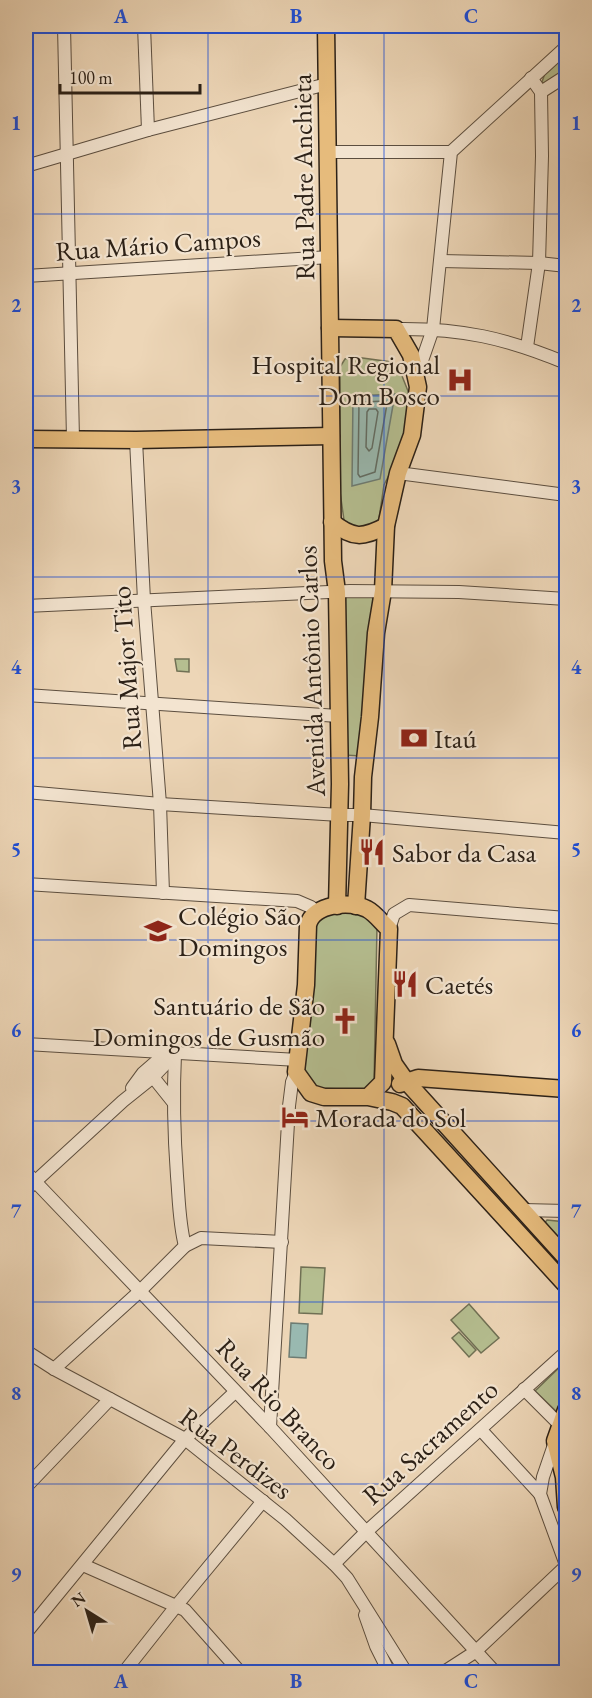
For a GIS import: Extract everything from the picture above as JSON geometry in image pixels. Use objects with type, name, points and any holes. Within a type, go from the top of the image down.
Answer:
[{"type":"main road","name":"Rua Padre Anchieta","points":[[326,26],[331,436]]},
{"type":"main road","points":[[330,328],[396,329],[411,355],[417,375]]},
{"type":"main road","name":"Avenida Antônio Carlos","points":[[356,906],[363,777],[382,591],[386,526],[398,473],[412,435],[417,397],[417,375]]},
{"type":"main road","points":[[26,439],[136,440],[331,436]]},
{"type":"main road","name":"Avenida Antônio Carlos","points":[[331,436],[333,561],[337,592],[340,815],[337,906]]},
{"type":"main road","points":[[332,522],[341,530],[352,535],[370,534],[386,526]]},
{"type":"main road","points":[[368,1097],[383,1082],[389,1062],[385,1038],[389,929],[367,909],[356,906],[327,906],[315,912],[308,925],[306,985],[297,1066],[311,1093],[324,1097],[368,1097],[402,1106],[567,1285]]},
{"type":"main road","points":[[389,1062],[412,1067],[567,1078]]},
{"type":"main road","points":[[389,1062],[567,1258]]},
{"type":"main road","points":[[368,1097],[418,1078],[567,1089]]},
{"type":"main road","points":[[440,1149],[456,1135]]},
{"type":"main road","points":[[561,1426],[567,1508]]},
{"type":"street","points":[[64,26],[73,439]]},
{"type":"street","points":[[144,26],[148,129]]},
{"type":"street","points":[[328,152],[450,152],[567,47]]},
{"type":"street","points":[[541,92],[567,76]]},
{"type":"street","points":[[527,347],[539,263],[542,156],[541,92],[531,78]]},
{"type":"street","points":[[26,166],[148,129],[327,84]]},
{"type":"street","points":[[417,375],[433,329],[450,152]]},
{"type":"street","name":"Rua Mário Campos","points":[[26,276],[330,257]]},
{"type":"street","points":[[441,261],[539,263],[567,266]]},
{"type":"street","points":[[396,329],[433,329],[492,337],[527,347],[567,363]]},
{"type":"street","name":"Rua Major Tito","points":[[136,440],[144,600],[160,804],[163,893]]},
{"type":"street","points":[[398,473],[567,495]]},
{"type":"street","points":[[26,606],[382,591],[459,592],[567,599]]},
{"type":"street","points":[[26,695],[338,716]]},
{"type":"street","points":[[26,792],[160,804],[362,815],[567,833]]},
{"type":"street","points":[[26,884],[297,901],[311,907],[315,912]]},
{"type":"street","points":[[389,929],[394,914],[409,905],[567,918]]},
{"type":"street","points":[[26,1044],[297,1066],[289,1106],[270,1427]]},
{"type":"street","points":[[132,1051],[141,1061],[148,1075],[173,1102]]},
{"type":"street","points":[[28,1181],[123,1101],[171,1054]]},
{"type":"street","points":[[171,1054],[180,1228],[186,1246]]},
{"type":"street","name":"Rua Rio Branco","points":[[28,1181],[140,1292],[270,1427],[495,1672]]},
{"type":"street","points":[[523,1210],[567,1211]]},
{"type":"street","points":[[54,1369],[140,1292],[186,1246],[201,1238],[282,1242]]},
{"type":"street","name":"Rua Perdizes","points":[[26,1351],[54,1369],[185,1439],[263,1501],[334,1564],[346,1578],[362,1605]]},
{"type":"street","name":"Rua Sacramento","points":[[334,1564],[366,1532],[564,1354]]},
{"type":"street","points":[[524,1389],[561,1426],[543,1477],[540,1494]]},
{"type":"street","points":[[26,1634],[185,1439],[235,1392]]},
{"type":"street","points":[[26,1486],[110,1399]]},
{"type":"street","points":[[444,1672],[475,1652],[567,1565],[540,1494],[481,1430]]},
{"type":"street","points":[[124,1672],[263,1501]]},
{"type":"street","points":[[83,1565],[185,1610],[240,1672]]},
{"type":"street","points":[[362,1605],[376,1646],[389,1672]]},
{"type":"street","points":[[362,1605],[406,1672]]},
{"type":"green space","points":[[566,54],[566,71],[541,85],[545,73]]},
{"type":"green space","points":[[355,357],[392,362],[400,371],[410,396],[404,446],[384,485],[378,525],[372,530],[347,527],[340,492],[340,367],[345,359]]},
{"type":"green space","points":[[365,593],[374,599],[361,756],[343,755],[345,595]]},
{"type":"green space","points":[[175,659],[189,659],[189,672],[177,671]]},
{"type":"green space","points":[[323,912],[365,913],[377,926],[374,1084],[369,1090],[315,1088],[304,1078],[314,927]]},
{"type":"green space","points":[[547,1220],[566,1222],[566,1250],[543,1225]]},
{"type":"green space","points":[[301,1267],[325,1268],[322,1314],[299,1313]]},
{"type":"green space","points":[[469,1304],[499,1338],[481,1353],[451,1320]]},
{"type":"green space","points":[[459,1332],[476,1350],[469,1357],[452,1338]]},
{"type":"green space","points":[[566,1361],[566,1399],[559,1414],[535,1391]]},
{"type":"water","points":[[395,394],[380,479],[352,486],[353,396]]},
{"type":"water","points":[[291,1323],[308,1324],[306,1358],[289,1357]]},
{"type":"place","name":"Hospital Regional Dom Bosco","points":[[460,380]]},
{"type":"place","name":"Itaú","points":[[414,738]]},
{"type":"place","name":"Sabor da Casa","points":[[372,852]]},
{"type":"place","name":"Colégio São Domingos","points":[[158,931]]},
{"type":"place","name":"Caetés","points":[[405,984]]},
{"type":"place","name":"Santuário de São Domingos de Gusmão","points":[[345,1021]]},
{"type":"place","name":"Morada do Sol","points":[[295,1117]]}]
